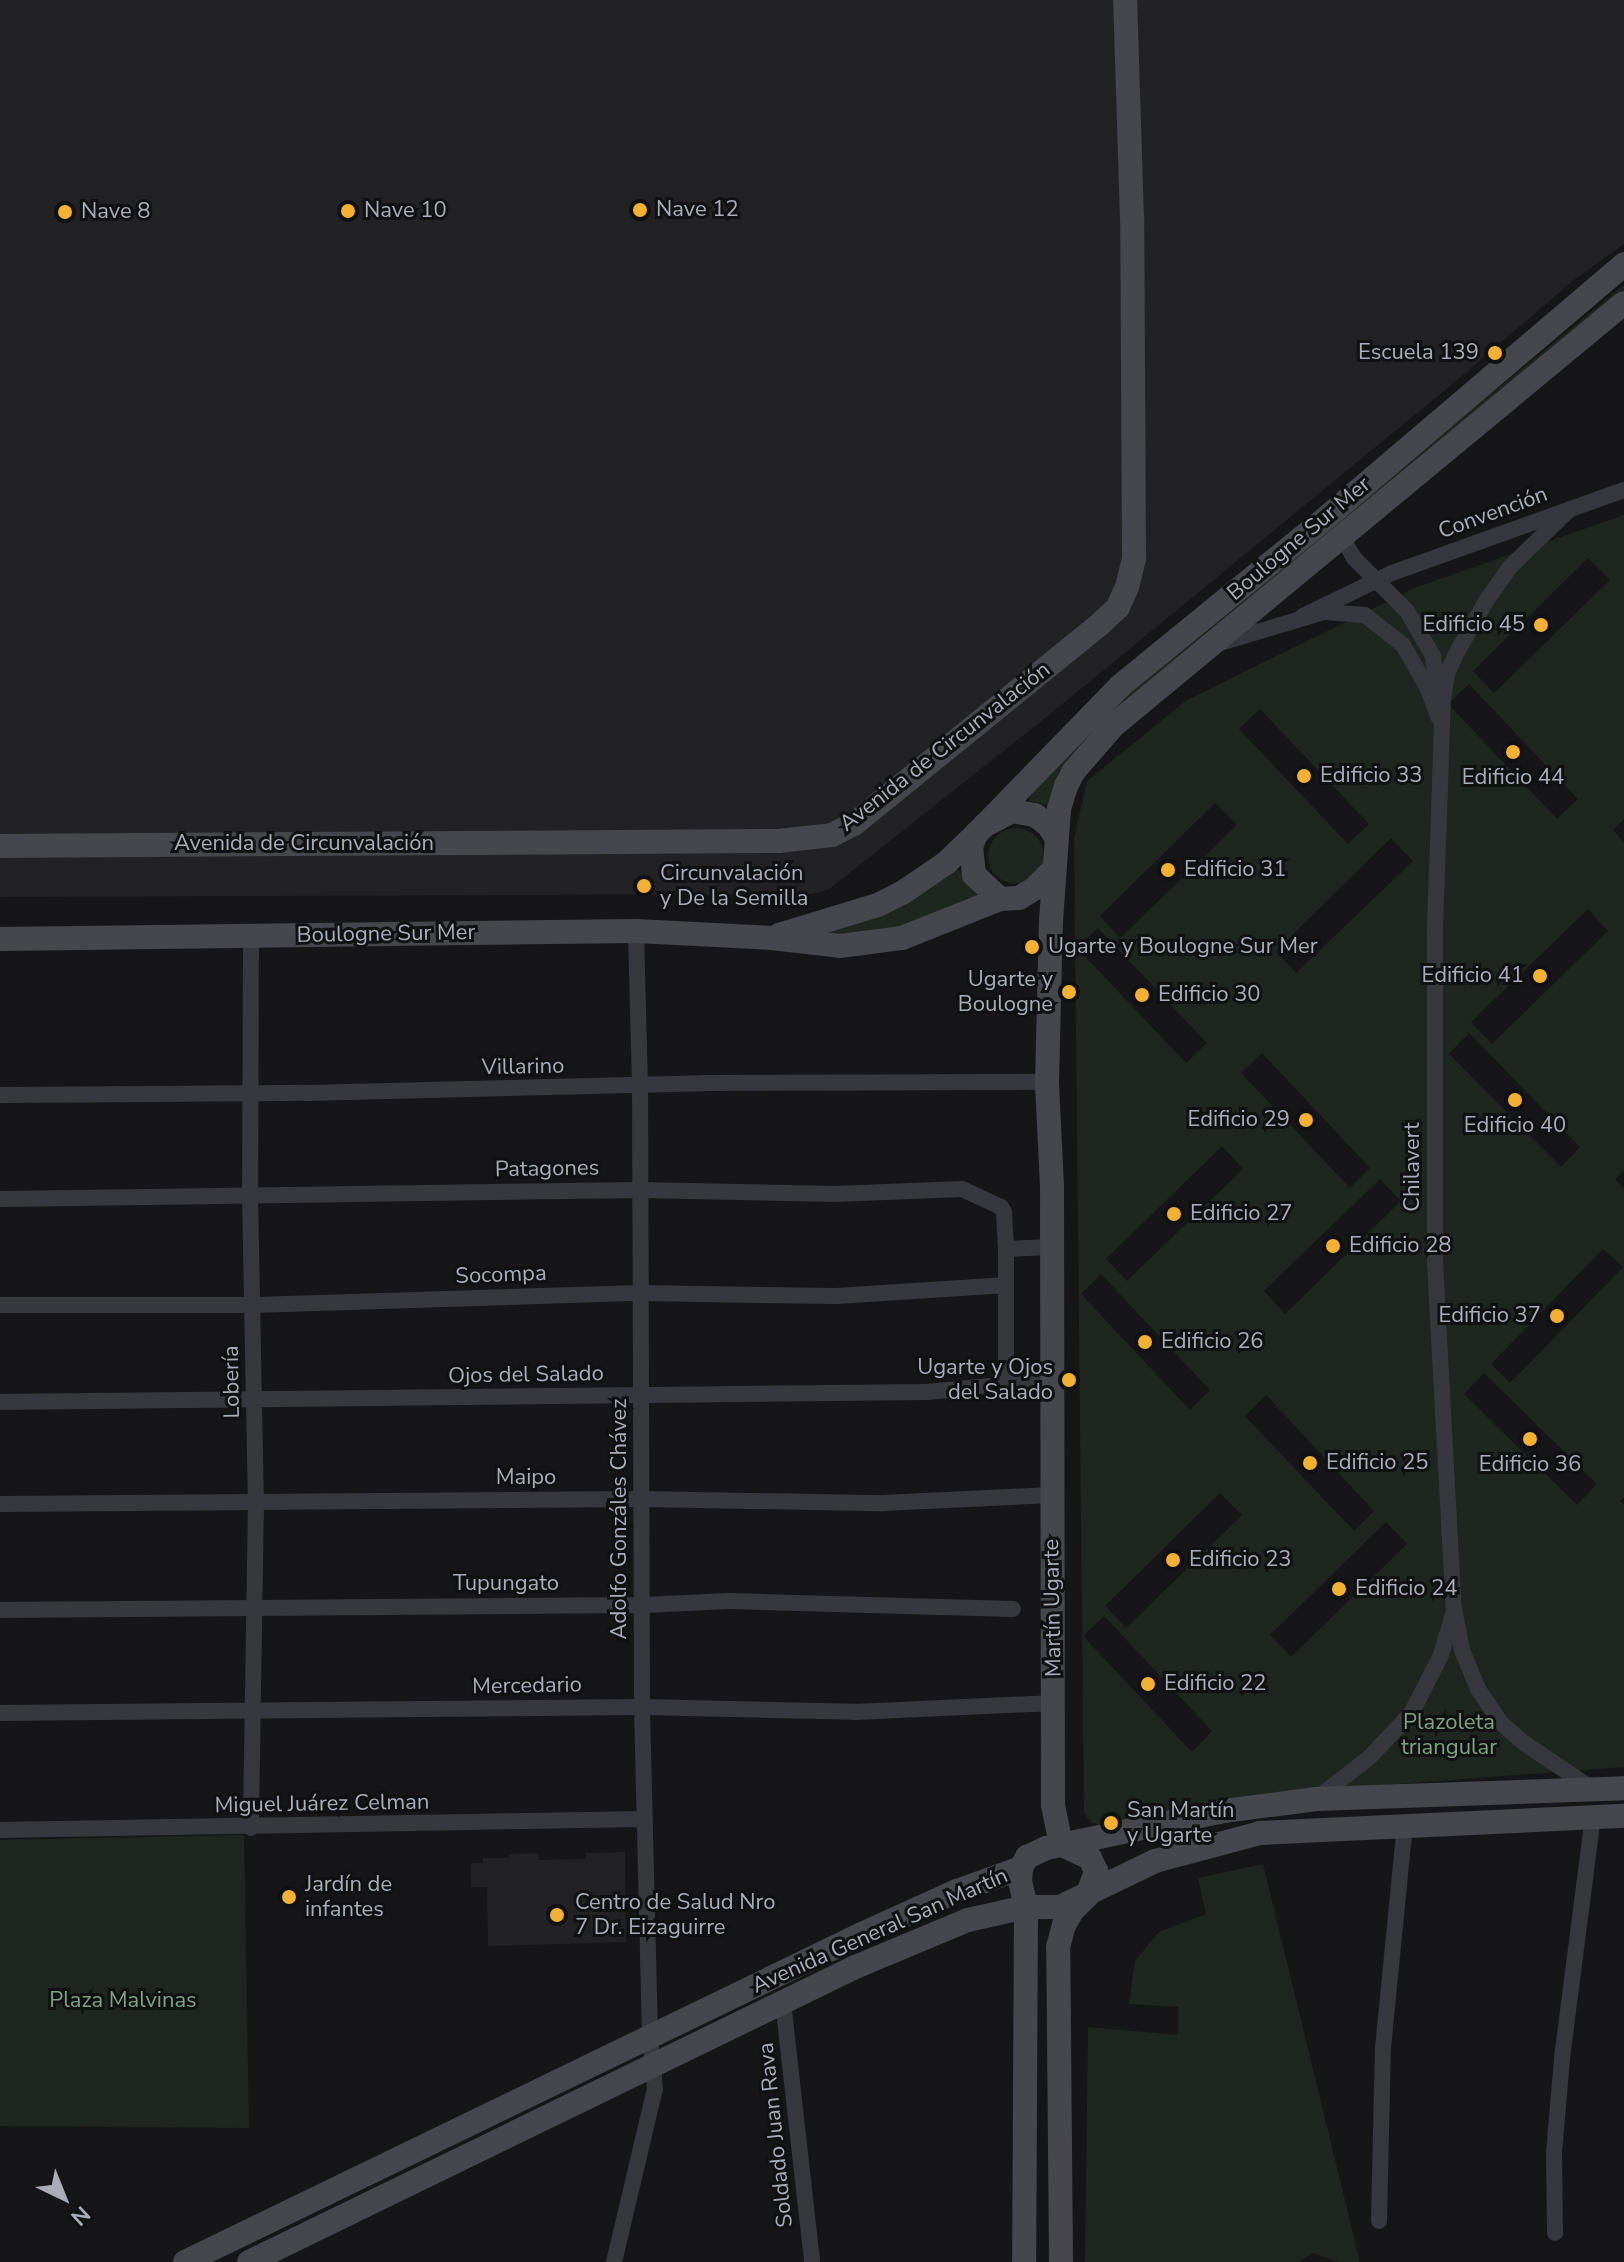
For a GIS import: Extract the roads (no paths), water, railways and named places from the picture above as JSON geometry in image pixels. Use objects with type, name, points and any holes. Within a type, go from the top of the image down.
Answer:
[{"type":"street","name":"Avenida de Circunvalación","points":[[0,846],[778,841],[832,835],[854,824],[1118,607],[1134,558],[1132,219],[1125,0]]},
{"type":"street","name":"Boulogne Sur Mer","points":[[772,938],[878,905],[902,893],[946,863],[1120,686],[1326,518],[1624,264]]},
{"type":"street","name":"Boulogne Sur Mer","points":[[1056,837],[1059,809],[1074,771],[1113,726],[1624,303]]},
{"type":"street","name":"Convención","points":[[1303,616],[1378,580],[1624,490]]},
{"type":"street","points":[[1441,724],[1447,674],[1470,626],[1510,567],[1570,509]]},
{"type":"street","points":[[1341,536],[1346,549],[1407,611],[1433,656],[1441,724]]},
{"type":"street","points":[[1205,648],[1303,616],[1349,612],[1365,615],[1382,625],[1415,662],[1441,724]]},
{"type":"street","name":"Chilavert","points":[[1441,724],[1435,929],[1435,1263],[1454,1609],[1462,1650],[1489,1708],[1524,1743],[1592,1789]]},
{"type":"street","points":[[1051,921],[1040,910],[1004,899],[974,875],[971,847],[981,829],[1012,811],[1023,811],[1048,825],[1056,837]]},
{"type":"street","name":"Martín Ugarte","points":[[1056,837],[1047,1082],[1051,1247],[1053,1805],[1061,1845]]},
{"type":"street","points":[[1004,899],[1034,889],[1054,869]]},
{"type":"street","name":"Boulogne Sur Mer","points":[[0,939],[636,931],[772,938],[840,946],[902,938],[1004,899]]},
{"type":"street","name":"Adolfo Gonzáles Chávez","points":[[614,2262],[654,2103],[642,1707],[640,1086],[636,931]]},
{"type":"street","name":"Lobería","points":[[251,935],[250,1195],[256,1501],[251,1828]]},
{"type":"street","name":"Villarino","points":[[0,1095],[1047,1082]]},
{"type":"street","name":"Patagones","points":[[0,1199],[640,1190],[835,1194],[962,1189],[1001,1207],[1006,1249]]},
{"type":"street","points":[[1006,1386],[1006,1249],[1051,1247]]},
{"type":"street","name":"Socompa","points":[[0,1305],[253,1305],[639,1293],[836,1296],[1004,1285]]},
{"type":"street","name":"Ojos del Salado","points":[[0,1402],[927,1392],[1052,1380]]},
{"type":"street","name":"Maipo","points":[[0,1504],[642,1499],[883,1503],[1051,1495]]},
{"type":"street","name":"Tupungato","points":[[0,1610],[643,1605],[730,1601],[1013,1609]]},
{"type":"street","name":"Chilavert","points":[[1316,1799],[1370,1757],[1412,1712],[1441,1655],[1454,1609]]},
{"type":"street","name":"Mercedario","points":[[0,1713],[642,1707],[855,1712],[1054,1703]]},
{"type":"street","name":"Avenida General San Martín","points":[[185,2262],[862,1934],[957,1891],[1021,1868],[1027,1857],[1061,1845],[1224,1811],[1316,1799],[1624,1788]]},
{"type":"street","name":"Avenida General San Martín","points":[[249,2262],[783,2002],[920,1937],[968,1920],[1026,1907],[1052,1909],[1087,1896],[1155,1861],[1260,1833],[1624,1816]]},
{"type":"street","points":[[1555,2233],[1554,2152],[1562,2058],[1593,1817]]},
{"type":"street","name":"Miguel Juárez Celman","points":[[0,1830],[645,1819]]},
{"type":"street","points":[[1379,2221],[1383,2048],[1405,1824]]},
{"type":"street","points":[[1061,1845],[1081,1851],[1093,1864],[1095,1882],[1087,1896],[1072,1911],[1058,1947],[1061,2262]]},
{"type":"street","points":[[1021,1868],[1020,1881],[1026,1907],[1024,2262]]},
{"type":"street","name":"Soldado Juan Rava","points":[[783,2002],[812,2262]]},
{"type":"place","name":"Nave 12","points":[[640,210]]},
{"type":"place","name":"Nave 10","points":[[348,211]]},
{"type":"place","name":"Nave 8","points":[[65,212]]},
{"type":"place","name":"Escuela 139","points":[[1495,353]]},
{"type":"place","name":"Edificio 45","points":[[1541,625]]},
{"type":"place","name":"Edificio 44","points":[[1513,752]]},
{"type":"place","name":"Edificio 33","points":[[1304,776]]},
{"type":"place","name":"Edificio 31","points":[[1168,870]]},
{"type":"place","name":"Circunvalación y De la Semilla","points":[[644,886]]},
{"type":"place","name":"Ugarte y Boulogne Sur Mer","points":[[1032,947]]},
{"type":"place","name":"Edificio 41","points":[[1540,976]]},
{"type":"place","name":"Ugarte y Boulogne","points":[[1069,992]]},
{"type":"place","name":"Edificio 30","points":[[1142,995]]},
{"type":"place","name":"Edificio 40","points":[[1515,1100]]},
{"type":"place","name":"Edificio 29","points":[[1306,1120]]},
{"type":"place","name":"Edificio 27","points":[[1174,1214]]},
{"type":"place","name":"Edificio 28","points":[[1333,1246]]},
{"type":"place","name":"Edificio 37","points":[[1557,1316]]},
{"type":"place","name":"Edificio 26","points":[[1145,1342]]},
{"type":"place","name":"Ugarte y Ojos del Salado","points":[[1069,1380]]},
{"type":"place","name":"Edificio 36","points":[[1530,1439]]},
{"type":"place","name":"Edificio 25","points":[[1310,1463]]},
{"type":"place","name":"Edificio 23","points":[[1173,1560]]},
{"type":"place","name":"Edificio 24","points":[[1339,1589]]},
{"type":"place","name":"Edificio 22","points":[[1148,1684]]},
{"type":"place","name":"San Martín y Ugarte","points":[[1111,1823]]},
{"type":"place","name":"Jardín de infantes","points":[[289,1897]]},
{"type":"place","name":"Centro de Salud Nro 7 Dr. Eizaguirre","points":[[557,1915]]},
{"type":"park label","name":"Plazoleta triangular","points":[[1449,1734]]},
{"type":"park label","name":"Plaza Malvinas","points":[[123,2001]]}]
